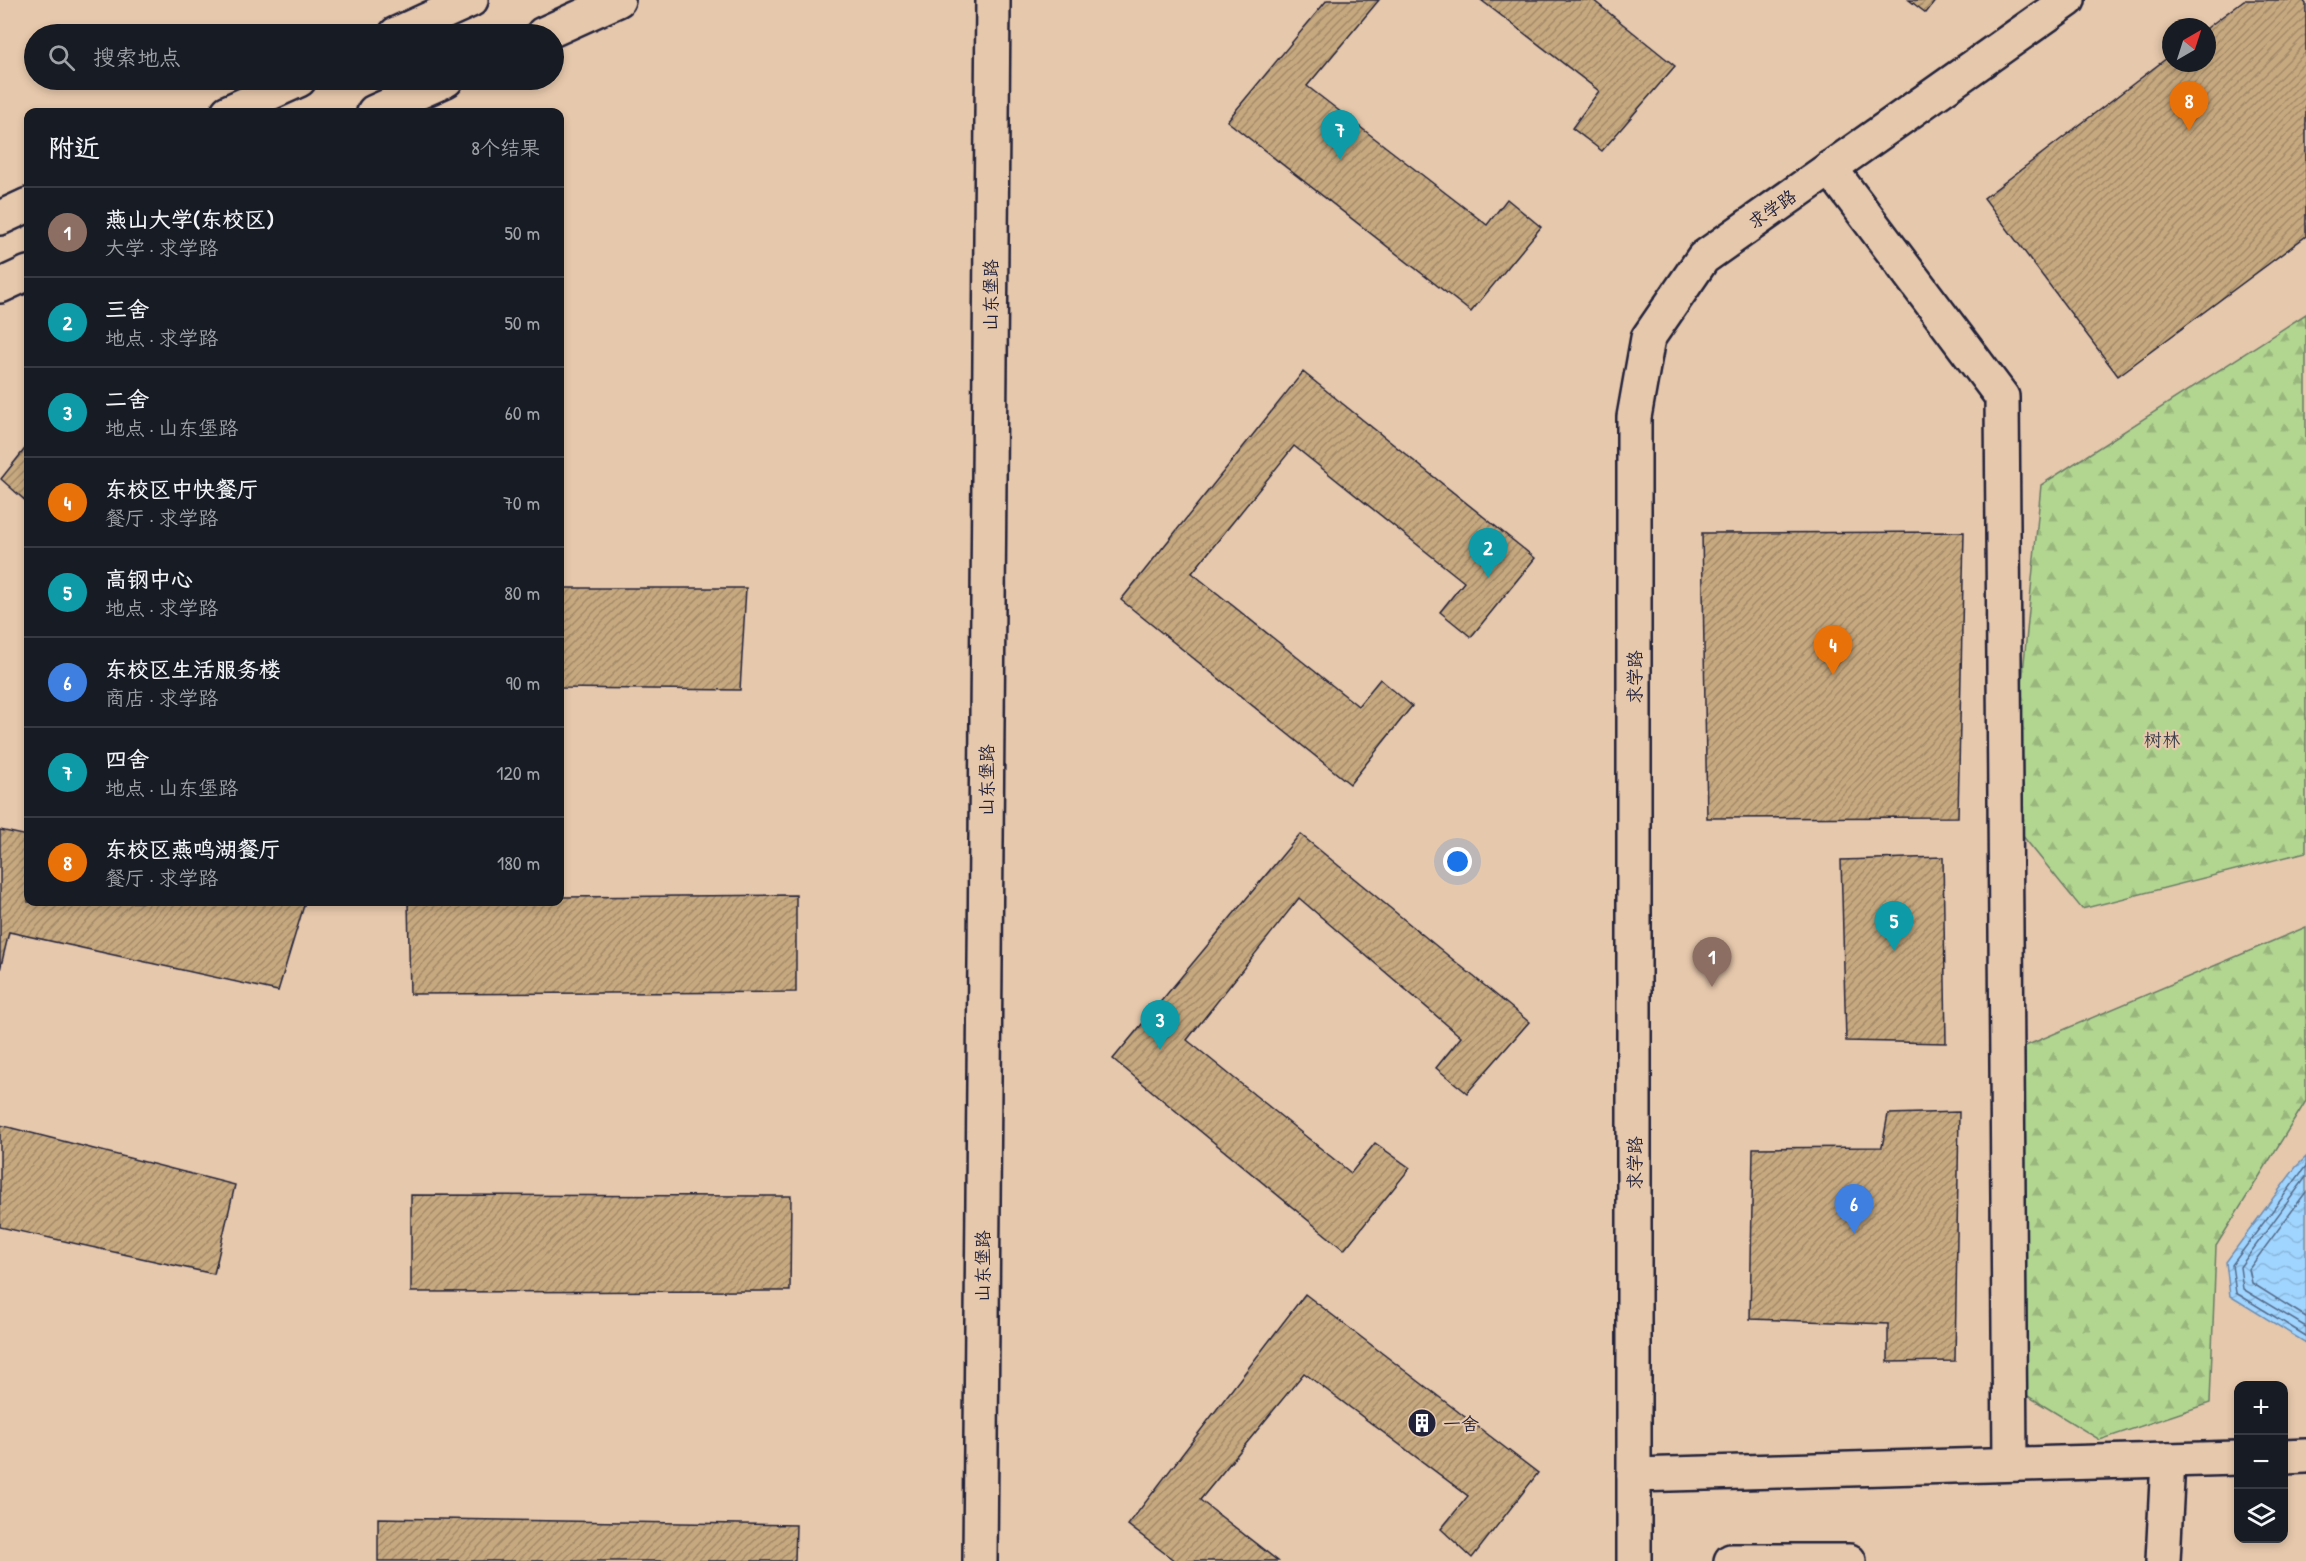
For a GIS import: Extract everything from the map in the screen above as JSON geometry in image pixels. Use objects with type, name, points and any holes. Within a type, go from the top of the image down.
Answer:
[{"type":"main road","points":[[418,24],[471,0]]},
{"type":"main road","points":[[564,24],[618,0]]},
{"type":"main road","name":"山东堡路","points":[[980,1561],[993,0]]},
{"type":"main road","name":"求学路","points":[[1634,1561],[1634,417],[1648,338],[1703,258],[2068,0]]},
{"type":"main road","points":[[237,108],[277,90]]},
{"type":"main road","points":[[383,108],[424,90]]},
{"type":"main road","points":[[1830,168],[2002,397],[2010,1463]]},
{"type":"main road","points":[[0,218],[24,207]]},
{"type":"main road","points":[[0,286],[24,275]]},
{"type":"main road","points":[[2288,1457],[2306,1456]]},
{"type":"main road","points":[[1634,1475],[2234,1458]]},
{"type":"main road","points":[[2163,1561],[2168,1460]]},
{"type":"main road","points":[[1731,1561],[1849,1561]]},
{"type":"green space","name":"树林","points":[[2306,314],[2306,852],[2082,909],[2009,819],[2041,485]]},
{"type":"green space","points":[[2306,927],[2306,1101],[2216,1246],[2210,1403],[2100,1440],[2000,1379],[2016,1050]]},
{"type":"water","points":[[2306,1157],[2306,1343],[2230,1296],[2226,1262],[2296,1167]]},
{"type":"building","points":[[1327,0],[1379,0],[1307,86],[1487,225],[1507,199],[1541,227],[1471,312],[1227,121]]},
{"type":"building","points":[[1481,0],[1593,0],[1675,66],[1602,151],[1572,128],[1599,91]]},
{"type":"building","points":[[1909,0],[1936,0],[1926,13]]},
{"type":"building","points":[[2244,0],[2303,0],[2306,4],[2306,236],[2118,376],[1984,198],[2162,62],[2162,72],[2216,72],[2216,21]]},
{"type":"building","points":[[1303,372],[1535,558],[1471,637],[1440,612],[1464,582],[1294,446],[1192,573],[1358,706],[1380,679],[1412,706],[1350,784],[1121,600]]},
{"type":"building","points":[[24,450],[24,499],[1,479]]},
{"type":"building","points":[[1964,532],[1958,817],[1707,818],[1702,533]]},
{"type":"building","points":[[564,588],[746,588],[740,690],[564,688]]},
{"type":"building","points":[[0,830],[24,835],[24,906],[304,906],[278,991],[9,932],[0,970]]},
{"type":"building","points":[[1300,834],[1529,1022],[1467,1093],[1436,1068],[1461,1037],[1299,898],[1187,1040],[1351,1173],[1375,1143],[1410,1168],[1344,1250],[1113,1059]]},
{"type":"building","points":[[1943,857],[1946,1043],[1846,1041],[1841,860]]},
{"type":"building","points":[[796,895],[796,992],[410,994],[408,906],[564,906],[564,897]]},
{"type":"building","points":[[1959,1112],[1955,1361],[1888,1362],[1888,1324],[1750,1319],[1753,1148],[1882,1147],[1888,1114]]},
{"type":"building","points":[[0,1125],[235,1185],[214,1274],[0,1227]]},
{"type":"building","points":[[411,1195],[791,1196],[790,1291],[411,1292]]},
{"type":"building","name":"一舍","points":[[1305,1294],[1538,1473],[1472,1558],[1441,1529],[1468,1496],[1304,1373],[1200,1500],[1278,1561],[1175,1561],[1128,1525]]},
{"type":"building","points":[[378,1518],[796,1525],[795,1561],[378,1561]]},
{"type":"place","name":"东校区燕鸣湖餐厅","points":[[2189,131]]},
{"type":"place","name":"四舍","points":[[1340,160]]},
{"type":"place","name":"三舍","points":[[1488,578]]},
{"type":"place","name":"东校区中快餐厅","points":[[1833,675]]},
{"type":"place","name":"高钢中心","points":[[1894,951]]},
{"type":"place","name":"燕山大学(东校区)","points":[[1712,987]]},
{"type":"place","name":"二舍","points":[[1160,1050]]},
{"type":"place","name":"东校区生活服务楼","points":[[1854,1234]]},
{"type":"place","name":"一舍","points":[[1422,1423]]}]
